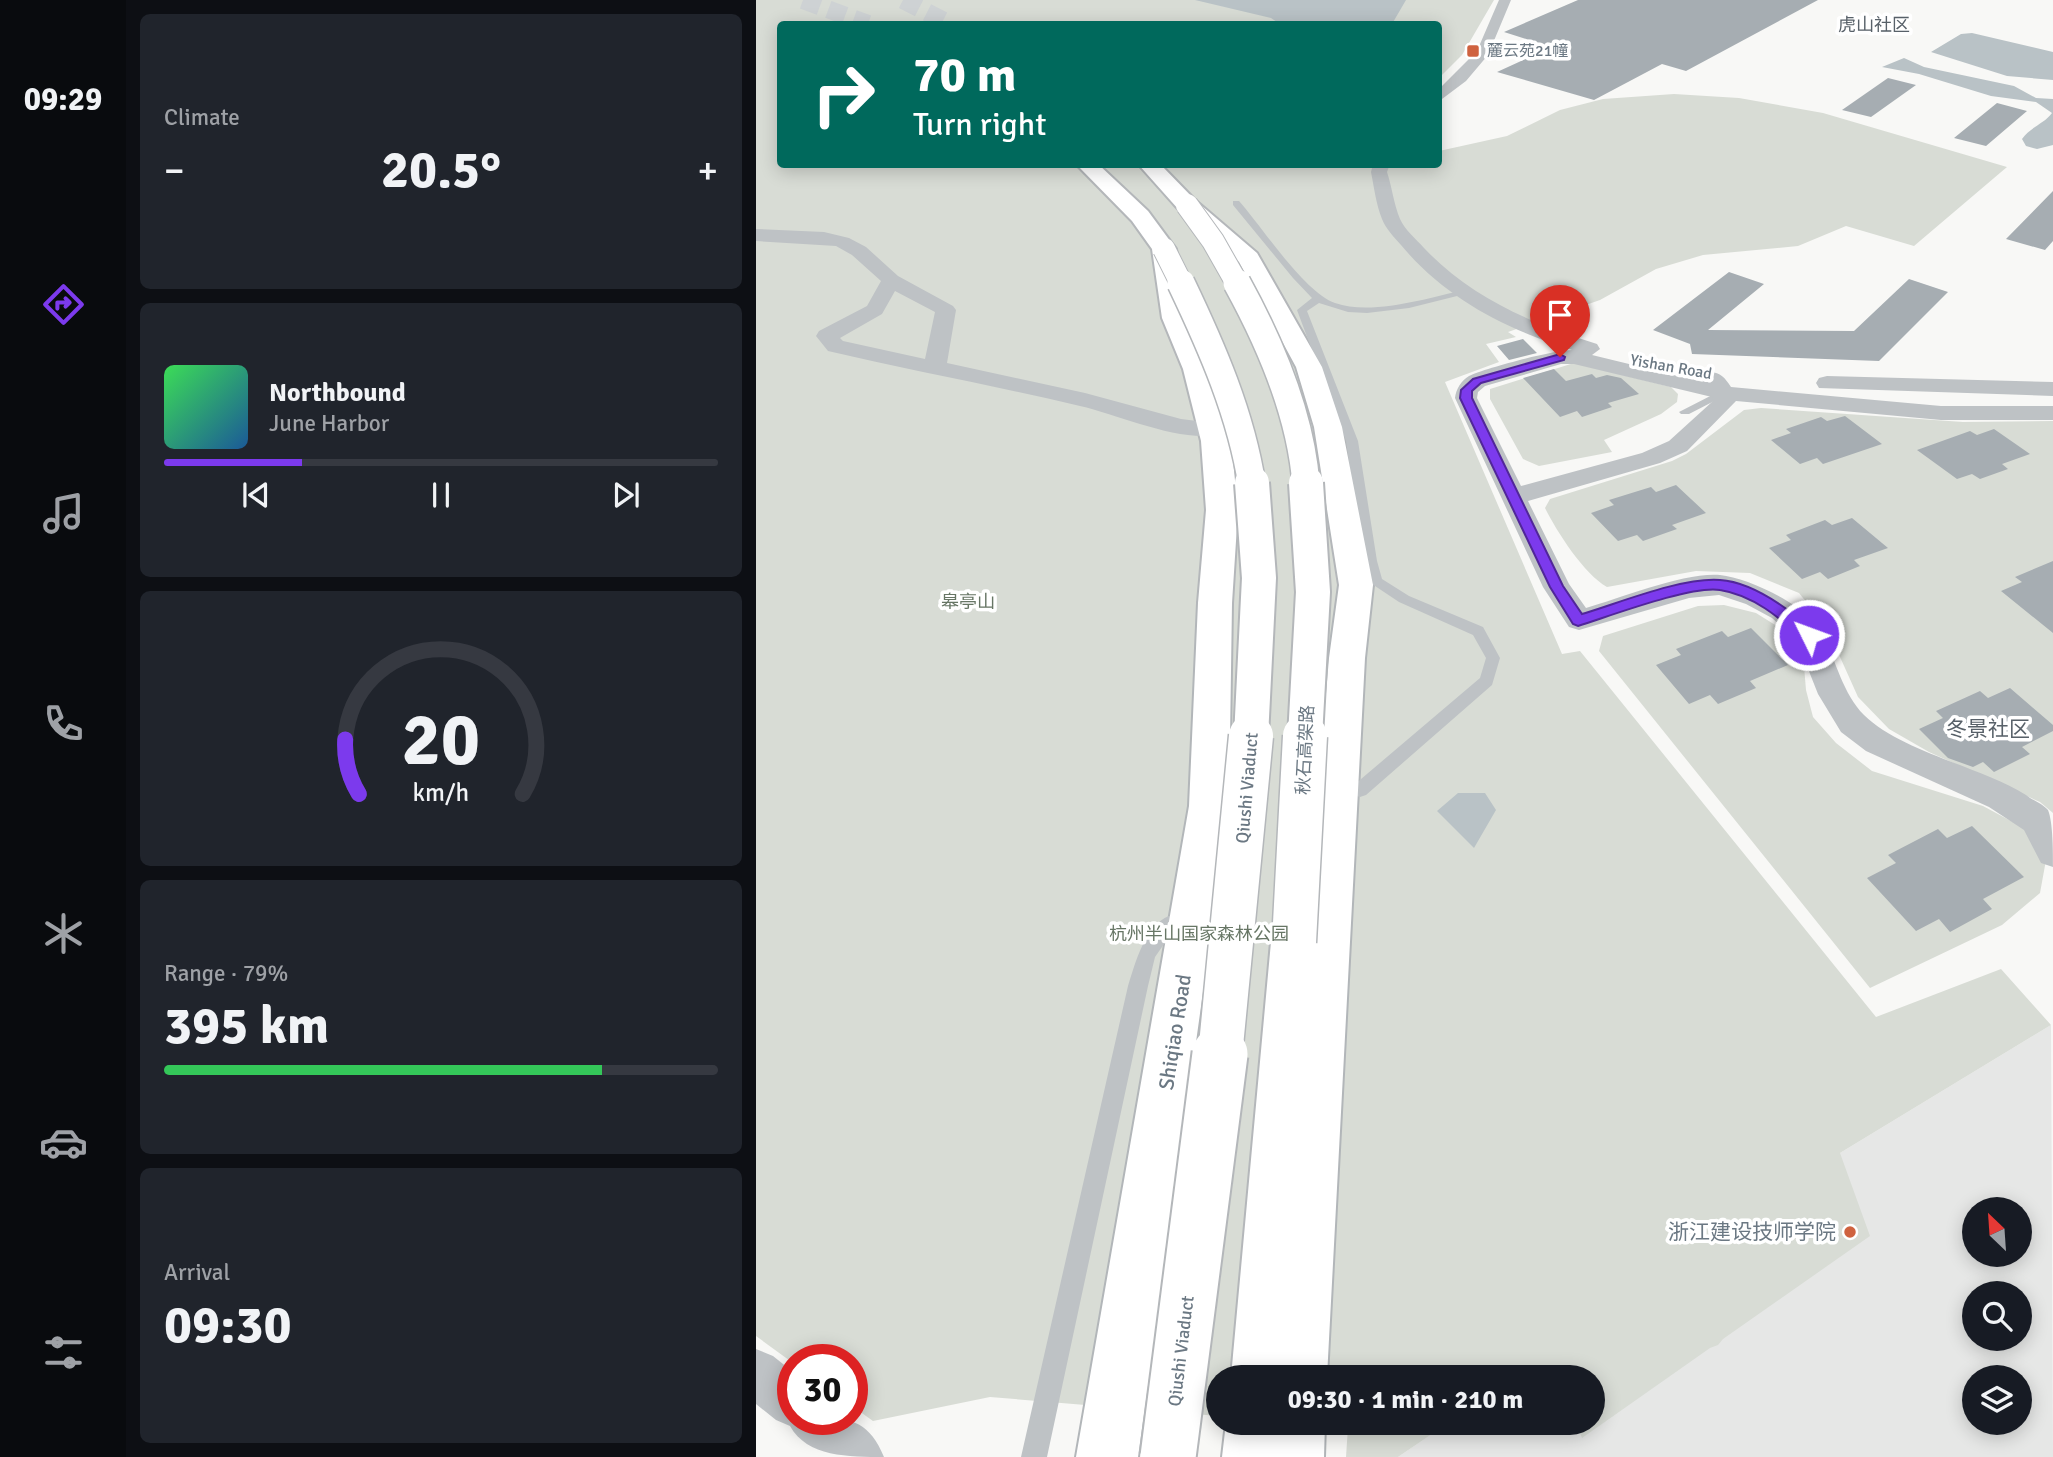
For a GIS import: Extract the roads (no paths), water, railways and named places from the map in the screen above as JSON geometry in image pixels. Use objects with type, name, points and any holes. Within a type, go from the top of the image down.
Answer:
[{"type":"main road","name":"Qiushi Viaduct","points":[[1090,168],[1140,216],[1164,249],[1198,315],[1242,436],[1255,503],[1262,599],[1235,936],[1168,1457]]},
{"type":"main road","name":"秋石高架路","points":[[1152,168],[1187,205],[1219,251],[1249,305],[1275,359],[1304,461],[1313,592],[1294,942],[1261,1365]]},
{"type":"main road","points":[[1187,205],[1249,258],[1309,367],[1328,427],[1356,585],[1346,671],[1298,1365]]},
{"type":"main road","name":"Shiqiao Road","points":[[1107,1457],[1209,807],[1215,603],[1222,510],[1213,429],[1197,369],[1175,318],[1164,249]]},
{"type":"main road","points":[[1254,1457],[1255,1435]]},
{"type":"main road","points":[[1293,1457],[1294,1435]]},
{"type":"street","points":[[1442,95],[1461,78],[1483,52],[1505,0]]},
{"type":"street","name":"Yishan Road","points":[[1380,168],[1379,172],[1392,221],[1427,265],[1464,293],[1546,336],[1716,384],[2053,389]]},
{"type":"street","points":[[756,235],[824,238],[842,242],[859,251],[891,280],[946,310],[934,366]]},
{"type":"street","points":[[891,280],[874,310],[827,336],[835,346],[1085,400],[1180,426],[1213,429]]},
{"type":"street","points":[[2053,413],[1941,413],[1716,384],[1574,356],[1560,357],[1477,381],[1467,390],[1466,398],[1557,587],[1578,620],[1689,588],[1720,584],[1756,597],[1782,611],[1809,635],[1833,694],[1852,723],[1877,742],[2001,797],[2036,820],[2053,852]]},
{"type":"street","points":[[1512,497],[1651,458],[1678,446],[1725,402],[1716,384]]},
{"type":"street","points":[[756,1373],[777,1390]]},
{"type":"street","points":[[832,1435],[859,1457]]},
{"type":"lane","points":[[1236,202],[1318,299],[1338,308],[1353,310],[1464,293]]},
{"type":"lane","points":[[1318,299],[1302,310],[1352,441],[1370,561],[1376,582],[1404,600],[1478,631],[1493,658],[1487,681],[1360,790]]},
{"type":"lane","points":[[1685,412],[1716,384]]},
{"type":"lane","points":[[1034,1457],[1138,986],[1147,953],[1169,924]]},
{"type":"tunnel","points":[[803,0],[860,21]]},
{"type":"tunnel","points":[[903,0],[944,21]]},
{"type":"place","name":"麓云苑21幢","points":[[1473,51]]},
{"type":"place","name":"浙江建设技师学院","points":[[1850,1232]]},
{"type":"district","name":"虎山社区","points":[[1874,25]]},
{"type":"district","name":"冬景社区","points":[[1988,729]]},
{"type":"park label","name":"皋亭山","points":[[968,602]]},
{"type":"park label","name":"杭州半山国家森林公园","points":[[1199,934]]}]
